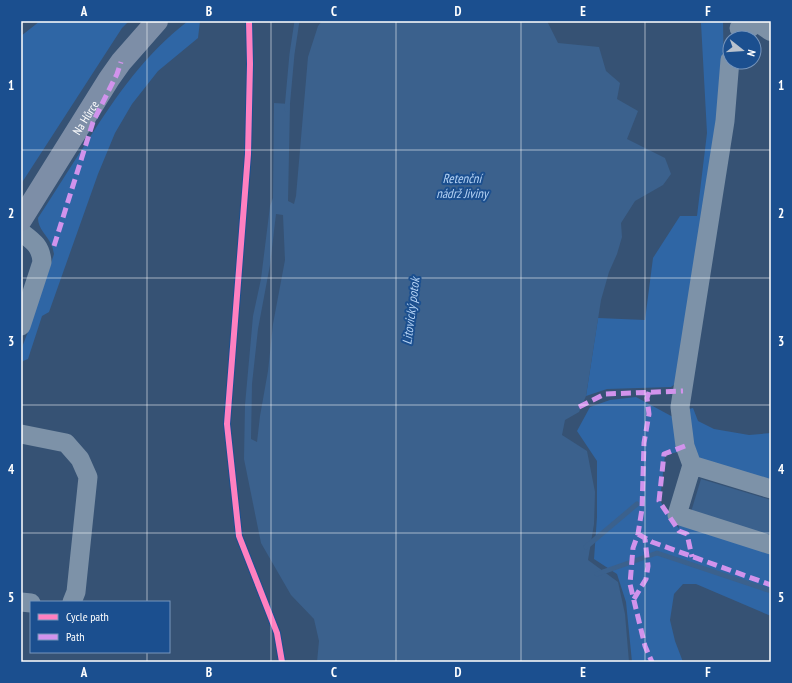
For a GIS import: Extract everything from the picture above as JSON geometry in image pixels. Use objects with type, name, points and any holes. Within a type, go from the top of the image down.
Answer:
[{"type":"highway","points":[[745,26],[771,30]]},
{"type":"main road","name":"Na Hůrce","points":[[21,220],[109,79],[121,62],[157,21]]},
{"type":"lane","points":[[729,70],[724,129],[680,406],[684,446],[692,465],[677,515],[771,545]]},
{"type":"lane","points":[[21,232],[38,246],[42,253],[42,262],[21,326]]},
{"type":"lane","points":[[21,434],[66,443],[80,459],[88,477],[76,592],[72,601]]},
{"type":"lane","points":[[692,465],[771,489]]},
{"type":"shaded area","points":[[40,21],[129,21],[122,28],[21,184],[21,36]]},
{"type":"shaded area","points":[[188,21],[200,21],[198,38],[158,71],[132,104],[115,133],[98,174],[49,312],[42,316],[28,359],[23,361],[21,364],[21,350],[54,254],[52,245],[39,225],[38,218],[121,91],[158,47]]},
{"type":"shaded area","points":[[723,21],[722,70],[724,70],[724,78],[679,381],[671,387],[607,389],[586,396],[598,318],[645,320],[653,258],[680,216],[697,216],[707,133],[701,23]]},
{"type":"shaded area","points":[[636,397],[673,417],[678,452],[665,455],[660,501],[679,529],[678,519],[771,550],[771,616],[696,584],[683,584],[674,594],[670,620],[675,641],[683,662],[632,662],[626,602],[617,574],[594,559],[597,517],[597,461],[577,431],[590,407],[610,400]]},
{"type":"shaded area","points":[[693,408],[698,421],[714,429],[749,435],[771,433],[771,485],[695,462],[685,410]]},
{"type":"water","name":"Retenční nádrž Jiviny","points":[[322,21],[547,21],[558,43],[599,47],[606,71],[620,83],[617,99],[638,111],[627,139],[665,158],[671,174],[663,185],[635,201],[621,223],[622,237],[617,254],[609,272],[601,300],[586,396],[579,412],[565,420],[562,435],[587,451],[595,492],[594,524],[588,560],[618,582],[625,614],[629,662],[317,662],[319,641],[314,619],[291,595],[261,543],[244,459],[245,405],[253,316],[261,279],[270,206],[273,198],[274,103],[290,104],[288,201],[294,204],[296,196],[308,57],[318,26]],"holes":[[[276,214],[283,215],[285,260],[273,324],[268,371],[257,442],[251,439],[252,384],[258,329],[270,265]]]},
{"type":"water","points":[[701,479],[771,500],[771,538],[691,512]]},
{"type":"waterway","name":"Litovický potok","points":[[287,109],[292,54],[297,21]]},
{"type":"waterway","points":[[586,547],[637,504]]},
{"type":"waterway","points":[[597,574],[657,553],[771,591]]},
{"type":"marked path","points":[[54,246],[93,122],[117,74],[121,62]]},
{"type":"marked path","points":[[579,407],[605,394],[683,391]]},
{"type":"marked path","points":[[649,392],[647,398],[649,414],[644,443],[642,509],[638,534],[633,548],[630,584],[645,646],[652,662]]},
{"type":"marked path","points":[[685,446],[664,454],[659,501],[679,531],[687,534],[692,557]]},
{"type":"marked path","points":[[638,534],[652,542],[771,585]]},
{"type":"marked path","points":[[634,599],[646,579],[648,566],[645,539]]},
{"type":"cycle path","points":[[249,21],[250,64],[248,154],[227,424],[239,536],[277,633],[282,662]]}]
